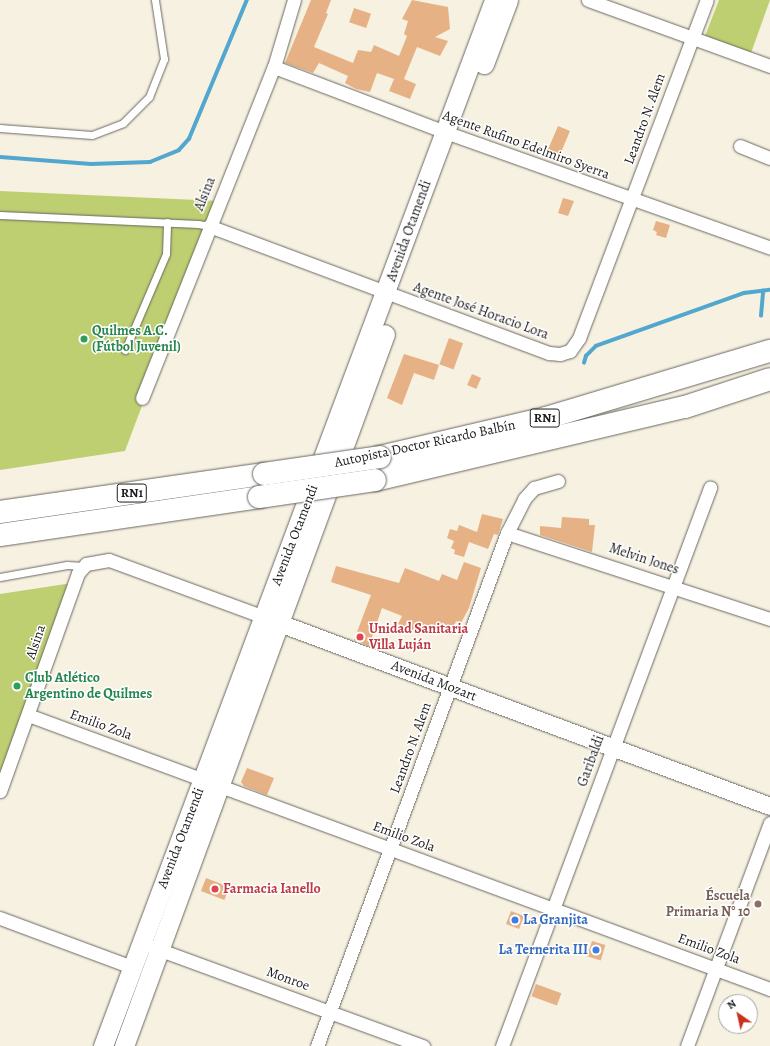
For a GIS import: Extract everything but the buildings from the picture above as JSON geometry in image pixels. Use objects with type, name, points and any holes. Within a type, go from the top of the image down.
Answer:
[{"type":"highway","name":"Autopista Doctor Ricardo Balbín","points":[[0,512],[380,457],[546,418],[770,351]]},
{"type":"highway","name":"Autopista Doctor Ricardo Balbín","points":[[0,535],[375,480],[686,407],[770,379]]},
{"type":"highway","points":[[686,407],[770,386]]},
{"type":"main road","name":"Avenida Otamendi","points":[[124,1046],[160,950],[212,783],[451,134],[494,0]]},
{"type":"main road","name":"Avenida Otamendi","points":[[451,134],[508,0]]},
{"type":"main road","name":"Avenida Otamendi","points":[[103,1046],[132,967],[212,783]]},
{"type":"street","name":"Alsina","points":[[142,398],[209,226],[274,67],[294,0]]},
{"type":"street","points":[[588,0],[692,39],[770,66]]},
{"type":"street","name":"Leandro N. Alem","points":[[579,338],[707,0]]},
{"type":"street","name":"Agente Rufino Edelmiro Syerra","points":[[274,67],[451,134],[632,200],[770,248]]},
{"type":"street","points":[[740,146],[770,158]]},
{"type":"street","name":"Agente José Horacio Lora","points":[[209,226],[392,296],[549,352],[560,354],[570,351],[579,338]]},
{"type":"street","name":"Leandro N. Alem","points":[[317,1046],[507,533],[524,499],[534,488],[558,481]]},
{"type":"street","name":"Garibaldi","points":[[502,1046],[710,488]]},
{"type":"street","name":"Melvin Jones","points":[[507,533],[673,585],[770,619]]},
{"type":"street","name":"Avenida Mozart","points":[[84,566],[98,560],[109,560],[770,806]]},
{"type":"street","name":"Alsina","points":[[0,791],[78,573],[84,566]]},
{"type":"street","name":"Emilio Zola","points":[[28,715],[770,989]]},
{"type":"street","points":[[687,1046],[770,823]]},
{"type":"street","points":[[0,918],[132,967]]},
{"type":"street","name":"Monroe","points":[[142,944],[423,1046]]},
{"type":"lane","points":[[0,128],[92,136],[123,123],[149,96],[164,59],[155,0]]},
{"type":"lane","points":[[0,215],[167,222],[209,226]]},
{"type":"lane","points":[[125,350],[166,254],[167,222]]},
{"type":"lane","points":[[0,577],[68,566],[84,566]]},
{"type":"green space","points":[[719,0],[770,0],[751,53],[705,36]]},
{"type":"green space","name":"Quilmes A.C. (Fútbol Juvenil)","points":[[0,191],[219,201],[125,451],[0,470]]},
{"type":"green space","name":"Club Atlético Argentino de Quilmes","points":[[72,583],[0,778],[0,594]]},
{"type":"waterway","points":[[0,157],[91,164],[150,162],[179,150],[189,139],[247,0]]},
{"type":"waterway","points":[[584,363],[586,356],[596,346],[744,293],[770,290]]},
{"type":"waterway","points":[[761,316],[763,291]]},
{"type":"place","name":"Quilmes A.C. (Fútbol Juvenil)","points":[[84,339]]},
{"type":"place","name":"Unidad Sanitaria Villa Luján","points":[[360,637]]},
{"type":"place","name":"Club Atlético Argentino de Quilmes","points":[[17,686]]},
{"type":"place","name":"Farmacia Ianello","points":[[215,889]]},
{"type":"place","name":"Éscuela Primaria N° 10","points":[[758,904]]},
{"type":"place","name":"La Granjita","points":[[515,920]]},
{"type":"place","name":"La Ternerita III","points":[[596,950]]}]
